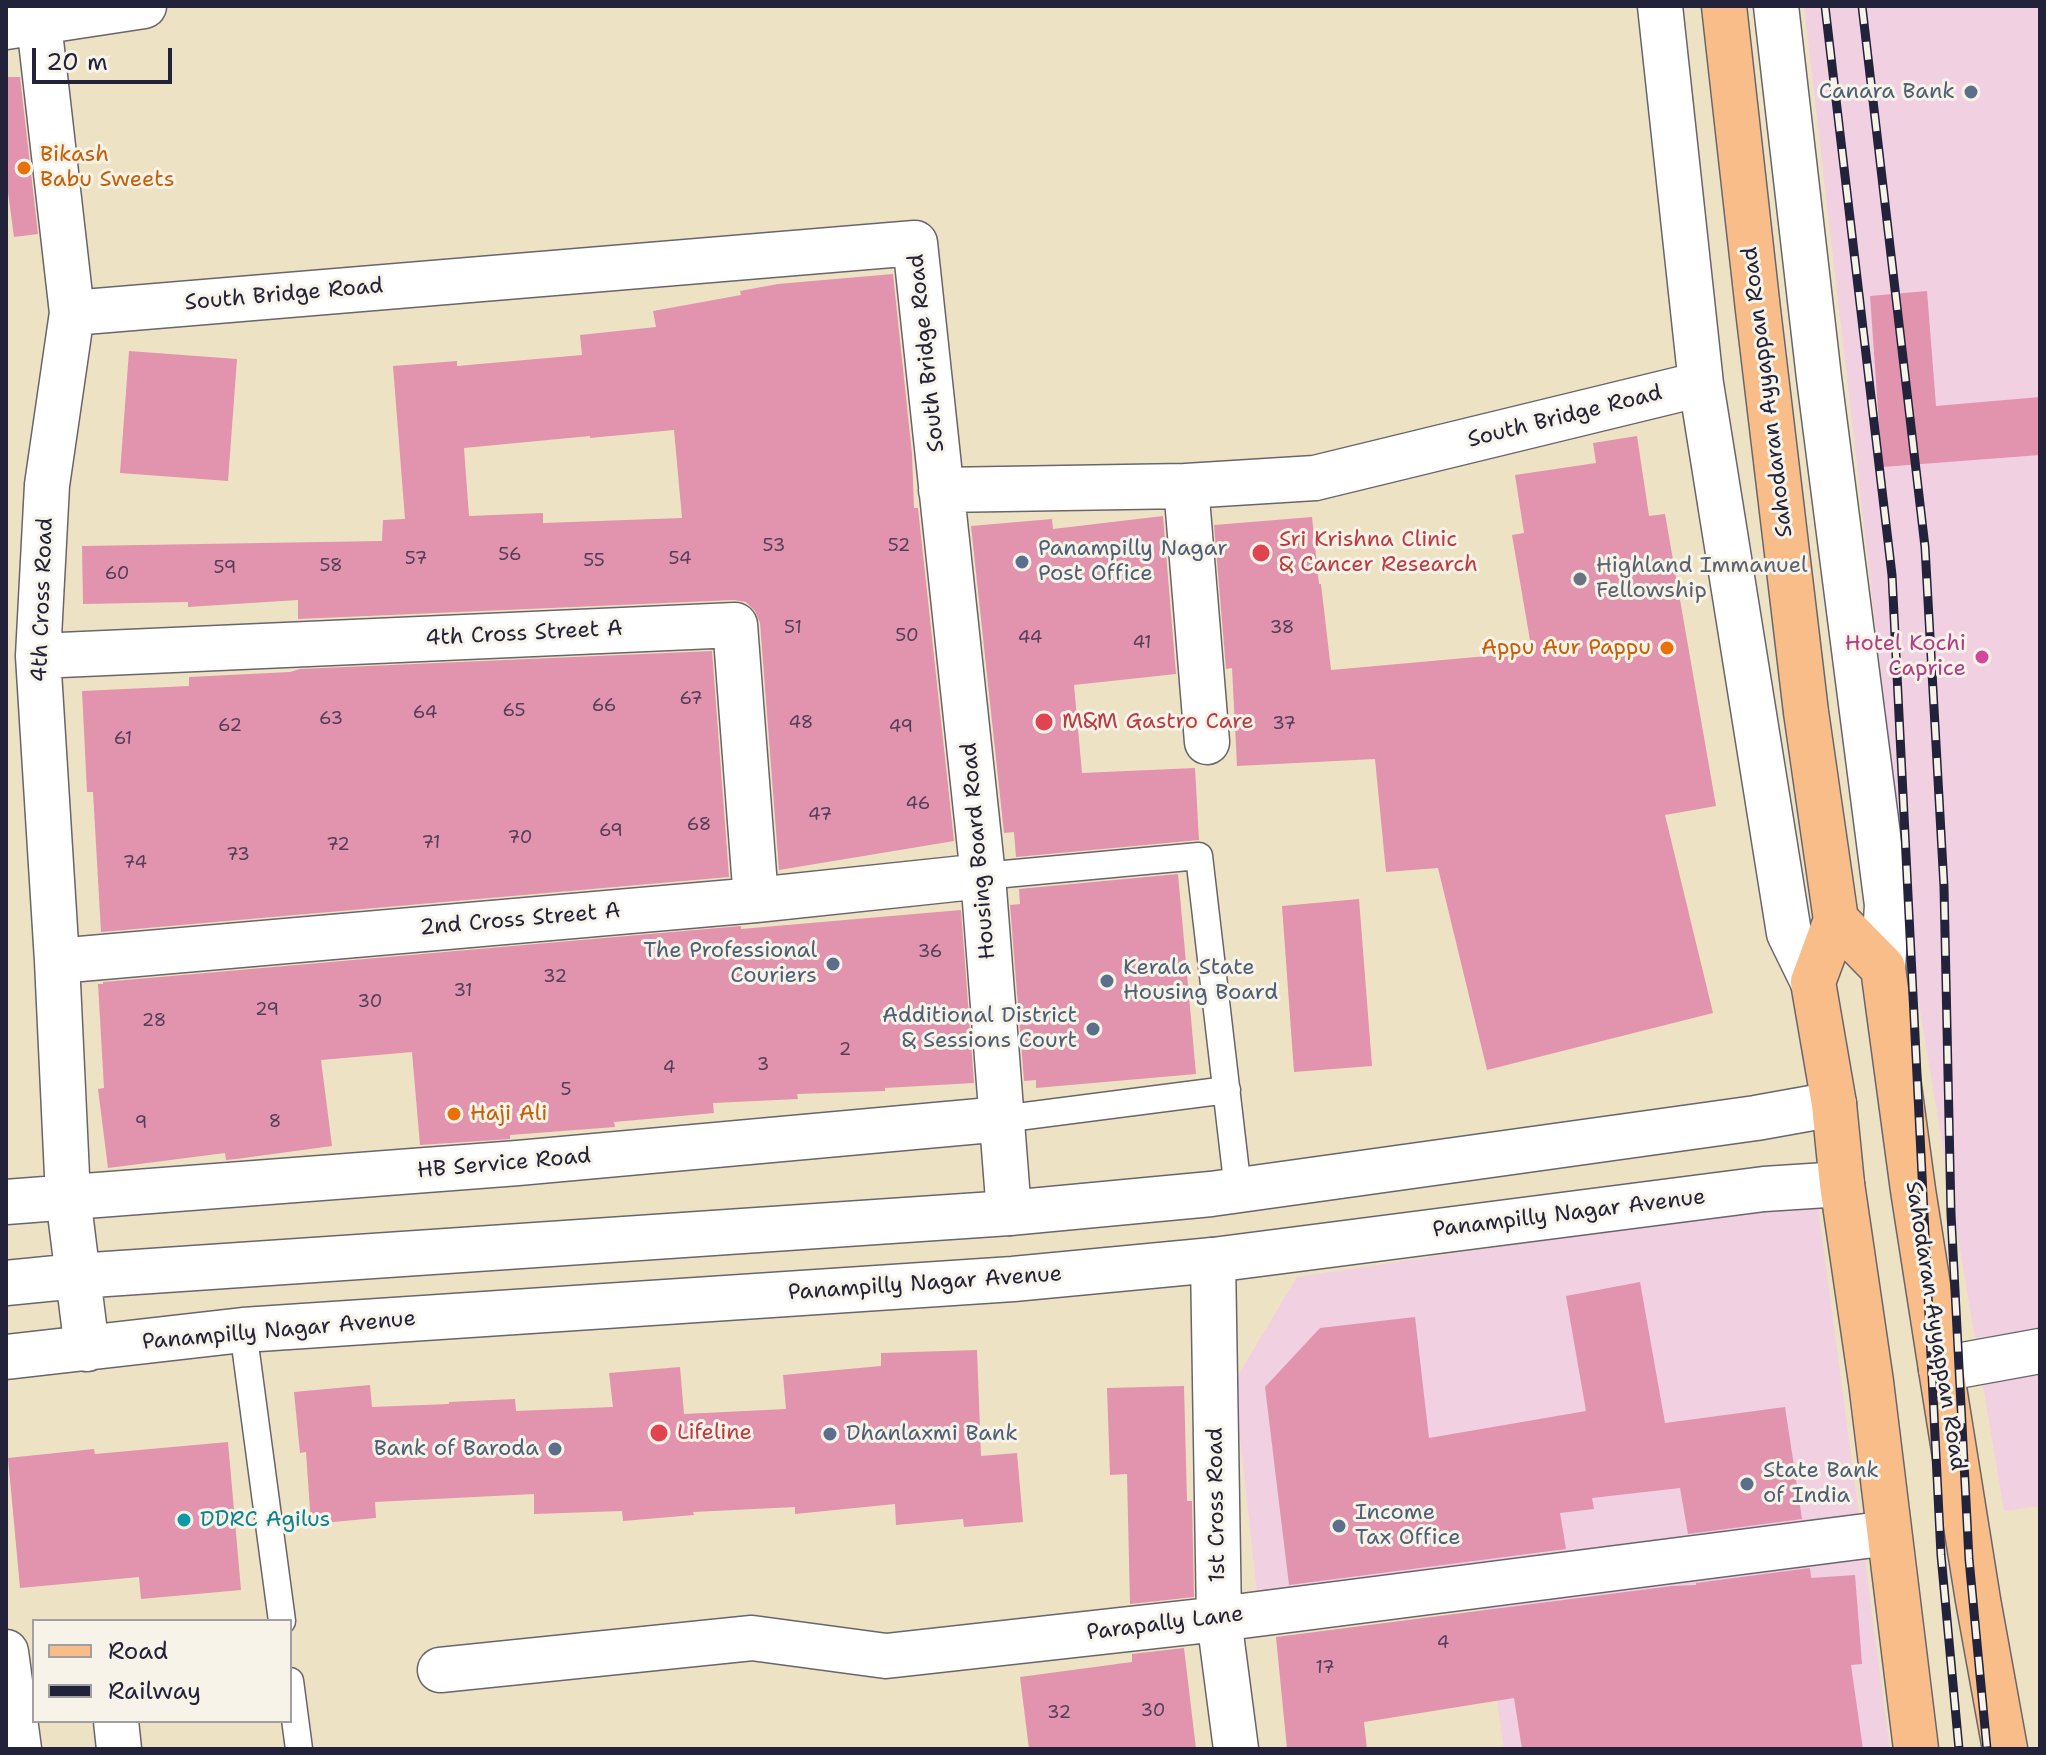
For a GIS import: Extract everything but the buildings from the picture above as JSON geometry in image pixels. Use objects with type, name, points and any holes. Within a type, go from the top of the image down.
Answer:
[{"type":"main road","name":"Sahodaran Ayyappan Road","points":[[1724,6],[1806,712],[1836,920],[1813,982]]},
{"type":"main road","points":[[1836,920],[1883,968]]},
{"type":"main road","name":"Sahodaran Ayyappan Road","points":[[1883,968],[1913,1190],[1978,1600],[2005,1749]]},
{"type":"main road","points":[[1813,982],[1834,1104],[1916,1749]]},
{"type":"main road","points":[[1834,1104],[1878,1139],[1913,1190]]},
{"type":"street","points":[[27,18],[144,6]]},
{"type":"street","points":[[1660,6],[1701,384],[1789,933],[1813,982]]},
{"type":"street","points":[[1776,6],[1821,394],[1887,905],[1883,968]]},
{"type":"street","name":"4th Cross Road","points":[[27,18],[72,313],[47,485],[38,656],[68,1197],[87,1349]]},
{"type":"street","name":"South Bridge Road","points":[[72,313],[915,243],[941,490],[1186,486],[1315,478],[1701,384]]},
{"type":"street","points":[[1186,486],[1207,742]]},
{"type":"street","name":"Housing Board Road","points":[[941,490],[983,876],[1013,1279]]},
{"type":"street","name":"4th Cross Street A","points":[[38,656],[735,625],[756,900]]},
{"type":"street","name":"2nd Cross Street A","points":[[57,961],[756,900],[983,876]]},
{"type":"street","points":[[6,1283],[1009,1213],[1224,1192],[1756,1118],[1834,1104]]},
{"type":"street","name":"HB Service Road","points":[[6,1202],[518,1163],[1002,1119]]},
{"type":"street","name":"Panampilly Nagar Avenue","points":[[6,1357],[243,1330],[1013,1279],[1213,1260],[1764,1189],[1842,1184]]},
{"type":"street","name":"1st Cross Road","points":[[1224,1192],[1213,1260],[1219,1619],[1236,1749]]},
{"type":"street","points":[[1941,1369],[2040,1351]]},
{"type":"street","name":"Parapally Lane","points":[[440,1670],[752,1638],[886,1656],[1219,1619],[1889,1533]]},
{"type":"street","points":[[6,1640],[32,1636]]},
{"type":"street","points":[[6,1652],[19,1749]]},
{"type":"street","points":[[116,1723],[119,1749]]},
{"type":"lane","points":[[983,876],[1199,856],[1227,1090],[1224,1192]]},
{"type":"lane","points":[[1002,1119],[1227,1090]]},
{"type":"lane","points":[[243,1330],[282,1619]]},
{"type":"lane","points":[[292,1696],[299,1749]]},
{"type":"shaded area","points":[[1804,6],[2040,6],[2040,1506],[2004,1511],[1920,1011]]},
{"type":"shaded area","points":[[1817,1199],[1890,1749],[1504,1749],[1477,1564],[1257,1593],[1234,1382],[1297,1277]]},
{"type":"railway","points":[[1825,6],[1892,575],[1941,1555],[1959,1749]]},
{"type":"railway","points":[[1862,6],[1925,547],[1944,887],[1951,1214],[1969,1559],[1987,1749]]},
{"type":"place","name":"Canara Bank","points":[[1971,92]]},
{"type":"place","name":"Bikash Babu Sweets","points":[[24,168]]},
{"type":"place","name":"Sri Krishna Clinic & Cancer Research","points":[[1261,553]]},
{"type":"place","name":"Panampilly Nagar Post Office","points":[[1022,562]]},
{"type":"place","name":"Highland Immanuel Fellowship","points":[[1580,579]]},
{"type":"place","name":"Appu Aur Pappu","points":[[1667,648]]},
{"type":"place","name":"Hotel Kochi Caprice","points":[[1982,657]]},
{"type":"place","name":"M&M Gastro Care","points":[[1044,722]]},
{"type":"place","name":"The Professional Couriers","points":[[833,964]]},
{"type":"place","name":"Kerala State Housing Board","points":[[1107,981]]},
{"type":"place","name":"Additional District & Sessions Court","points":[[1093,1029]]},
{"type":"place","name":"Haji Ali","points":[[454,1114]]},
{"type":"place","name":"Lifeline","points":[[659,1433]]},
{"type":"place","name":"Dhanlaxmi Bank","points":[[830,1434]]},
{"type":"place","name":"Bank of Baroda","points":[[555,1449]]},
{"type":"place","name":"State Bank of India","points":[[1747,1484]]},
{"type":"place","name":"DDRC Agilus","points":[[184,1520]]},
{"type":"place","name":"Income Tax Office","points":[[1339,1526]]}]
